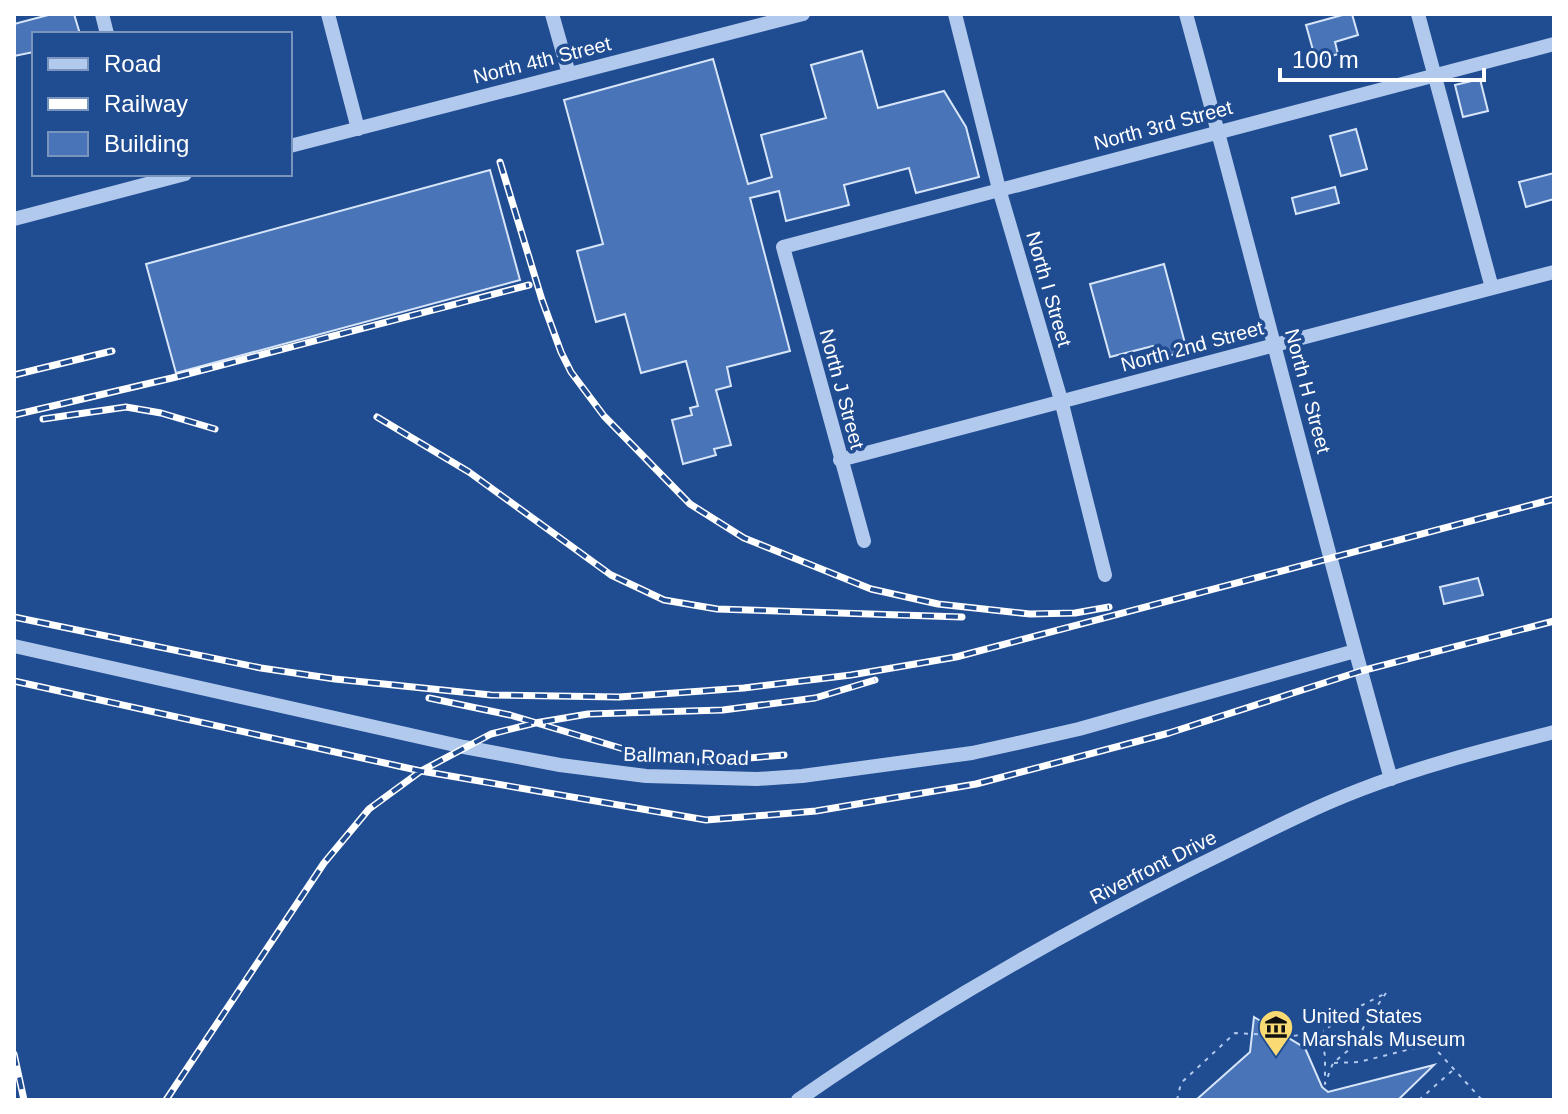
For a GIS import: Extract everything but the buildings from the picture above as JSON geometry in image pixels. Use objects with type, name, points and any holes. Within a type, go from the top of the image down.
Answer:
[{"type":"street","points":[[328,14],[358,129]]},
{"type":"street","points":[[552,14],[569,74]]},
{"type":"street","name":"North 4th Street","points":[[292,146],[778,17],[803,14]]},
{"type":"street","name":"North I Street","points":[[955,14],[999,189],[1061,400],[1105,575]]},
{"type":"street","name":"North H Street","points":[[1186,14],[1391,779]]},
{"type":"street","points":[[1418,14],[1492,288]]},
{"type":"street","name":"North 3rd Street","points":[[783,247],[1554,44]]},
{"type":"street","points":[[14,219],[144,179],[169,176]]},
{"type":"street","name":"North J Street","points":[[783,247],[864,541]]},
{"type":"street","name":"North 2nd Street","points":[[840,460],[1554,272]]},
{"type":"street","name":"Ballman Road","points":[[14,646],[464,747],[560,765],[646,776],[743,779],[802,776],[972,753],[1079,729],[1355,651]]},
{"type":"street","name":"Riverfront Drive","points":[[798,1100],[884,1042],[1043,947],[1241,844],[1360,790],[1448,760],[1554,732]]},
{"type":"path","points":[[1386,993],[1356,1044],[1333,1063],[1325,1084],[1322,1040],[1325,1031],[1339,1017],[1386,993]]},
{"type":"path","points":[[1177,1100],[1181,1083],[1235,1033],[1293,1036],[1325,1031]]},
{"type":"path","points":[[1333,1063],[1359,1062],[1431,1044],[1482,1100]]},
{"type":"path","points":[[1419,1100],[1454,1069]]},
{"type":"railway","points":[[500,162],[542,300],[571,372],[604,416],[690,504],[744,538],[871,589],[938,604],[1030,614],[1075,613],[1109,607]]},
{"type":"railway","points":[[14,415],[172,378],[529,285]]},
{"type":"railway","points":[[14,375],[112,351]]},
{"type":"railway","points":[[43,419],[126,407],[161,413],[215,429]]},
{"type":"railway","points":[[377,417],[469,472],[611,575],[664,600],[717,609],[962,617]]},
{"type":"railway","points":[[14,617],[261,668],[491,695],[619,697],[744,688],[851,675],[956,657],[1554,499]]},
{"type":"railway","points":[[14,681],[421,771],[706,820],[816,811],[976,784],[1169,733],[1361,671],[1554,621]]},
{"type":"railway","points":[[166,1100],[324,863],[369,809],[421,771],[491,734],[535,723],[588,714],[723,710],[815,698],[875,680]]},
{"type":"railway","points":[[429,698],[510,715],[627,750],[670,759],[701,762],[784,755]]},
{"type":"railway","points":[[14,1054],[24,1100]]},
{"type":"place","name":"United States Marshals Museum","points":[[1276,1058]]}]
